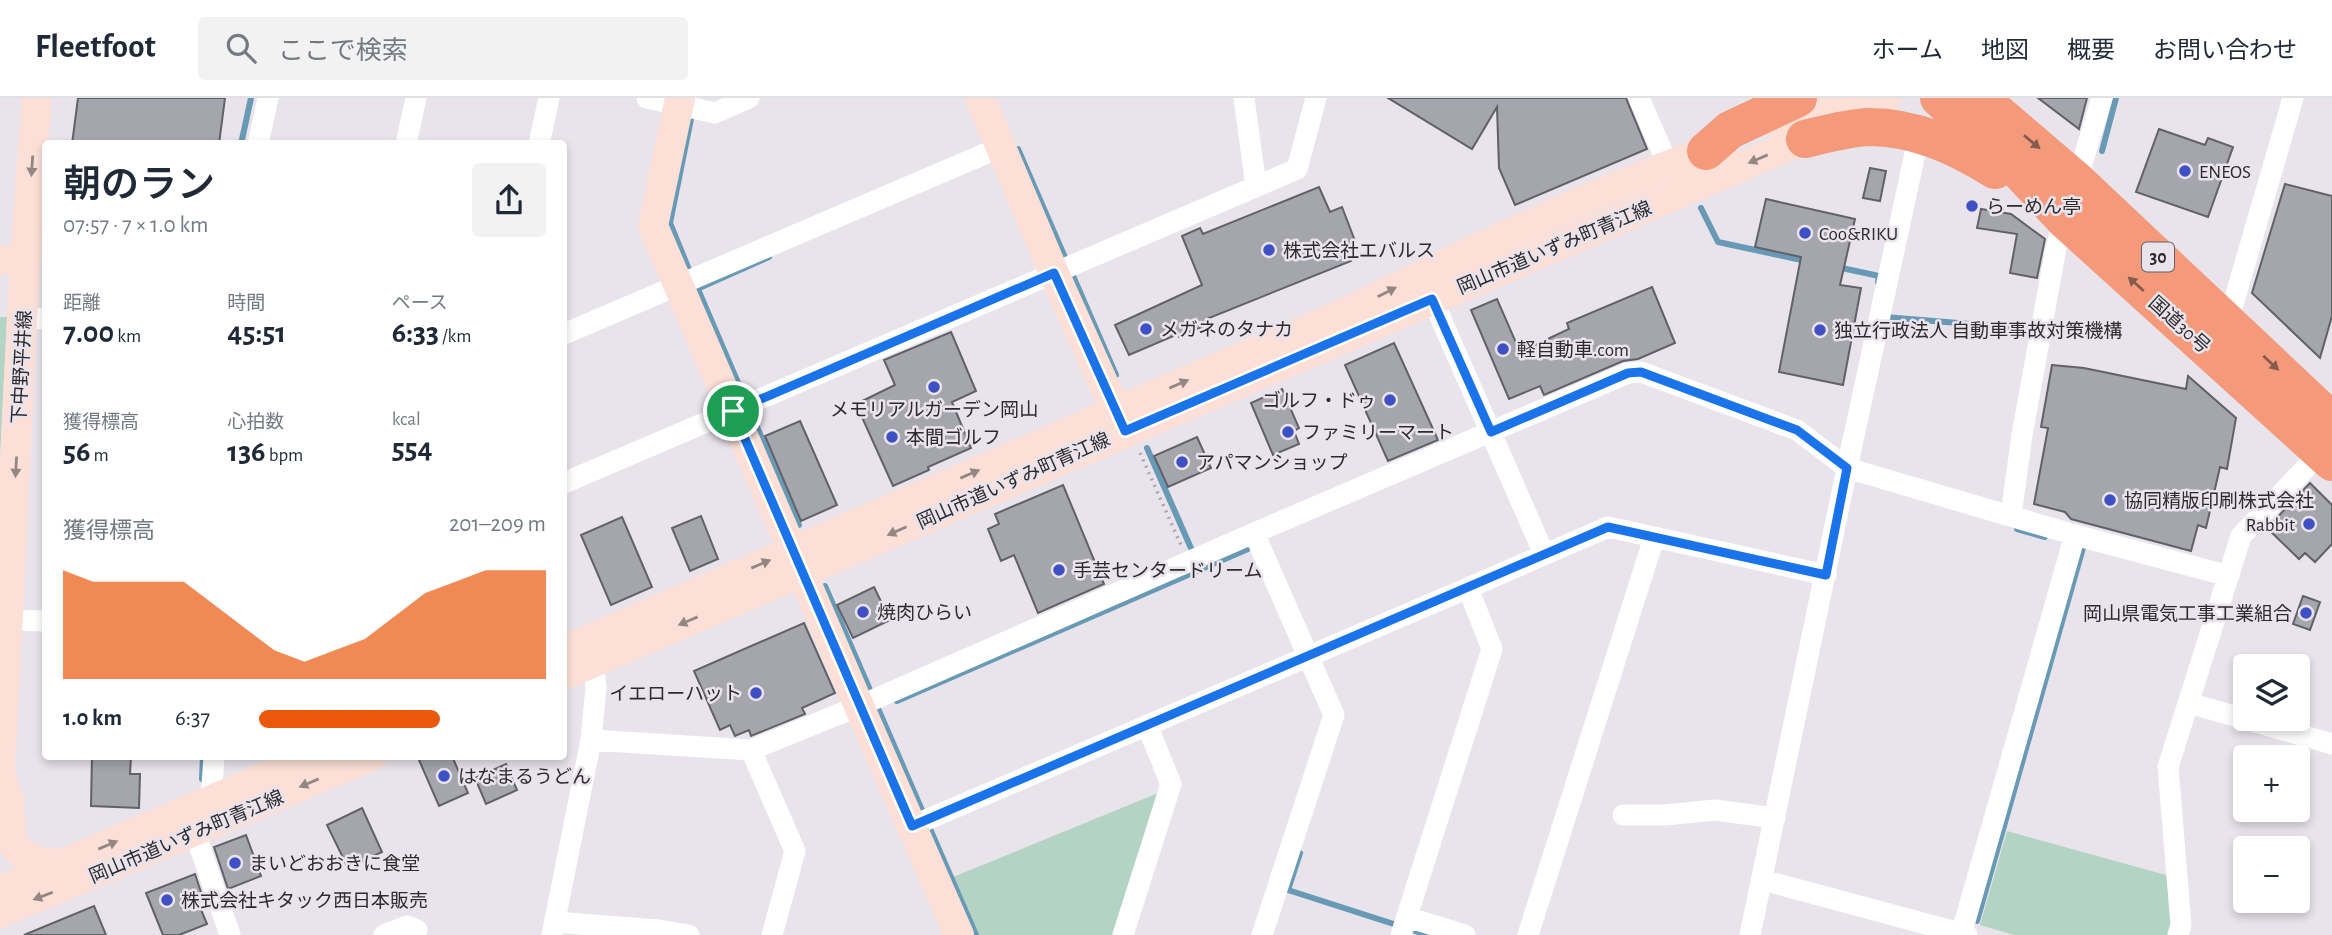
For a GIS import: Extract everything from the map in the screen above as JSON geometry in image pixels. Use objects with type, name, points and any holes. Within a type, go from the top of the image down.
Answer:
[{"type":"highway","points":[[1706,151],[1730,130],[1798,98]]},
{"type":"highway","name":"国道30号","points":[[1939,98],[2017,169],[2228,322],[2328,445]]},
{"type":"highway","name":"国道30号","points":[[1980,98],[2064,202],[2328,445]]},
{"type":"highway","points":[[1805,139],[1868,127],[1899,130],[1946,142],[2064,202]]},
{"type":"street","name":"下中野平井線","points":[[0,763],[34,319],[13,260],[37,98]]},
{"type":"street","points":[[259,140],[268,98]]},
{"type":"street","points":[[406,140],[416,98]]},
{"type":"street","points":[[540,140],[549,98]]},
{"type":"street","points":[[647,98],[679,101],[715,113],[749,98]]},
{"type":"street","points":[[980,98],[1003,152],[1063,268],[1126,431]]},
{"type":"street","points":[[1244,98],[1256,186]]},
{"type":"street","points":[[567,482],[1297,169],[1316,98]]},
{"type":"street","points":[[1639,98],[1668,165]]},
{"type":"street","name":"岡山市道いずみ町青江線","points":[[571,663],[796,561],[1126,431],[1427,287],[1668,165],[1839,98]]},
{"type":"street","name":"岡山市道いずみ町青江線","points":[[1427,287],[1805,139],[1886,98]]},
{"type":"street","points":[[2011,515],[2022,435],[2064,202],[2102,98]]},
{"type":"street","points":[[2228,322],[2293,98]]},
{"type":"street","points":[[679,101],[653,226],[689,281],[742,407],[796,561],[869,702],[921,822],[959,935]]},
{"type":"street","points":[[1750,935],[1919,135]]},
{"type":"street","points":[[567,333],[1003,152]]},
{"type":"street","points":[[1427,287],[1544,554]]},
{"type":"street","points":[[591,740],[751,750],[869,702],[1628,373],[1641,372],[1797,430],[1847,468],[2011,515],[2073,542],[2229,576]]},
{"type":"street","points":[[2178,935],[2181,925],[2168,767],[2241,536],[2328,445]]},
{"type":"street","points":[[921,822],[1608,527],[1826,575]]},
{"type":"street","points":[[1254,533],[1314,654],[1334,715],[1262,935]]},
{"type":"street","points":[[1528,935],[1654,538]]},
{"type":"street","points":[[1763,880],[1963,934],[2073,542]]},
{"type":"street","points":[[1465,935],[1404,927],[1492,649],[1468,588]]},
{"type":"street","points":[[9,620],[42,621]]},
{"type":"street","points":[[571,663],[595,678],[596,688],[591,740],[553,928],[659,930],[689,935]]},
{"type":"street","points":[[2189,704],[2332,744]]},
{"type":"street","points":[[1123,935],[1171,784],[1147,725]]},
{"type":"street","points":[[751,750],[795,850],[772,935]]},
{"type":"street","points":[[214,760],[208,818],[230,935]]},
{"type":"street","name":"岡山市道いずみ町青江線","points":[[0,913],[208,818],[308,760]]},
{"type":"street","name":"岡山市道いずみ町青江線","points":[[0,890],[62,865],[208,818],[361,760]]},
{"type":"street","points":[[0,771],[9,802],[12,839],[16,849],[36,861],[62,865]]},
{"type":"street","points":[[1623,815],[1665,815],[1715,810],[1775,818]]},
{"type":"street","points":[[384,935],[407,926],[417,930],[415,935]]},
{"type":"path","points":[[1126,431],[1193,560]]},
{"type":"green space","points":[[0,317],[7,317],[0,456]]},
{"type":"green space","points":[[1163,791],[1116,935],[978,935],[953,877]]},
{"type":"green space","points":[[2007,831],[2166,875],[2172,924],[2168,935],[2014,935],[1980,925]]},
{"type":"building","points":[[78,98],[225,98],[220,140],[73,140]]},
{"type":"building","points":[[1388,98],[1626,98],[1647,149],[1515,205],[1499,168],[1497,107],[1472,149]]},
{"type":"building","points":[[2038,98],[2087,98],[2079,129]]},
{"type":"building","points":[[2159,129],[2205,145],[2208,138],[2233,147],[2208,217],[2136,192]]},
{"type":"building","points":[[1870,168],[1886,171],[1880,201],[1863,198]]},
{"type":"building","points":[[2285,184],[2332,196],[2332,316],[2320,358],[2252,293]]},
{"type":"building","points":[[1319,187],[1330,212],[1342,207],[1355,241],[1345,245],[1351,261],[1209,318],[1211,323],[1179,337],[1178,334],[1129,355],[1115,325],[1202,285],[1182,236],[1200,228],[1203,234]]},
{"type":"building","points":[[1766,199],[1855,219],[1840,285],[1861,288],[1843,385],[1779,372],[1801,257],[1755,247]]},
{"type":"building","points":[[1981,209],[2011,214],[2045,239],[2037,278],[2010,273],[2017,234],[1977,228]]},
{"type":"building","points":[[1652,287],[1675,343],[1638,359],[1623,361],[1544,395],[1540,386],[1509,399],[1471,310],[1497,299],[1520,352],[1569,329],[1567,323]]},
{"type":"building","points":[[951,332],[976,391],[952,402],[971,448],[893,486],[856,404],[895,385],[884,360]]},
{"type":"building","points":[[1394,343],[1438,440],[1388,461],[1345,365]]},
{"type":"building","points":[[2052,365],[2084,368],[2186,389],[2188,376],[2236,418],[2227,469],[2220,467],[2206,528],[2198,525],[2191,551],[2071,519],[2065,512],[2034,504],[2048,428],[2041,427]]},
{"type":"building","points":[[1282,389],[1299,428],[1294,431],[1299,444],[1273,455],[1251,403]]},
{"type":"building","points":[[800,421],[837,505],[801,521],[765,436]]},
{"type":"building","points":[[1197,437],[1211,468],[1168,487],[1154,456]]},
{"type":"building","points":[[2310,483],[2332,505],[2332,544],[2315,562],[2305,553],[2299,559],[2267,528]]},
{"type":"building","points":[[1063,485],[1104,584],[1038,613],[1014,555],[1001,561],[988,529],[999,524],[995,514]]},
{"type":"building","points":[[701,516],[718,559],[690,571],[672,528]]},
{"type":"building","points":[[622,517],[652,587],[611,605],[581,535]]},
{"type":"building","points":[[874,587],[890,620],[853,638],[837,605]]},
{"type":"building","points":[[2303,596],[2320,602],[2310,630],[2293,624]]},
{"type":"building","points":[[804,623],[835,693],[802,708],[805,714],[751,736],[749,730],[735,736],[730,725],[720,730],[694,671]]},
{"type":"building","points":[[92,760],[131,760],[130,774],[140,774],[139,808],[91,806]]},
{"type":"building","points":[[419,760],[454,760],[468,793],[439,806]]},
{"type":"building","points":[[506,764],[517,790],[486,804],[475,778]]},
{"type":"building","points":[[362,808],[382,852],[348,868],[327,825]]},
{"type":"building","points":[[246,835],[261,876],[228,889],[214,847]]},
{"type":"building","points":[[195,874],[203,898],[197,900],[207,924],[179,935],[163,935],[146,893]]},
{"type":"building","points":[[94,906],[106,935],[24,935]]},
{"type":"waterway","points":[[242,140],[251,98]]},
{"type":"waterway","points":[[2102,151],[2116,98]]},
{"type":"waterway","points":[[691,119],[670,223],[692,277]]},
{"type":"waterway","points":[[1010,152],[1018,149],[1116,375]]},
{"type":"waterway","points":[[1701,208],[1718,242],[1806,261]]},
{"type":"waterway","points":[[697,289],[769,257]]},
{"type":"waterway","points":[[1837,267],[1879,276],[1878,282]]},
{"type":"waterway","points":[[697,287],[799,525]]},
{"type":"waterway","points":[[1885,317],[2031,329]]},
{"type":"waterway","points":[[1147,448],[1194,555]]},
{"type":"waterway","points":[[2017,525],[2017,529],[2045,537]]},
{"type":"waterway","points":[[1977,921],[2083,548],[2075,545]]},
{"type":"waterway","points":[[897,701],[1248,549]]},
{"type":"waterway","points":[[825,586],[976,935]]},
{"type":"waterway","points":[[202,779],[203,760]]},
{"type":"waterway","points":[[1300,853],[1288,890],[1428,935]]},
{"type":"place","name":"ENEOS","points":[[2185,171]]},
{"type":"place","name":"らーめん亭","points":[[1972,206]]},
{"type":"place","name":"Coo&RIKU","points":[[1805,233]]},
{"type":"place","name":"株式会社エバルス","points":[[1269,250]]},
{"type":"place","name":"メガネのタナカ","points":[[1146,329]]},
{"type":"place","name":"独立行政法人 自動車事故対策機構","points":[[1820,330]]},
{"type":"place","name":"軽自動車.com","points":[[1503,349]]},
{"type":"place","name":"メモリアルガーデン岡山","points":[[934,387]]},
{"type":"place","name":"ゴルフ・ドゥ","points":[[1390,400]]},
{"type":"place","name":"ファミリーマート","points":[[1288,432]]},
{"type":"place","name":"本間ゴルフ","points":[[892,437]]},
{"type":"place","name":"アパマンショップ","points":[[1182,462]]},
{"type":"place","name":"協同精版印刷株式会社","points":[[2110,500]]},
{"type":"place","name":"Rabbit","points":[[2309,524]]},
{"type":"place","name":"手芸センタードリーム","points":[[1059,570]]},
{"type":"place","name":"焼肉ひらい","points":[[863,612]]},
{"type":"place","name":"岡山県電気工事工業組合","points":[[2306,613]]},
{"type":"place","name":"イエローハット","points":[[756,693]]},
{"type":"place","name":"はなまるうどん","points":[[444,776]]},
{"type":"place","name":"まいどおおきに食堂","points":[[235,863]]},
{"type":"place","name":"株式会社キタック西日本販売","points":[[167,900]]},
{"type":"route","points":[[1054,273],[1125,431],[1432,299],[1491,432],[1628,373],[1641,372],[1797,430],[1847,468],[1826,575],[1608,527],[912,826],[733,411],[1054,273]]}]
